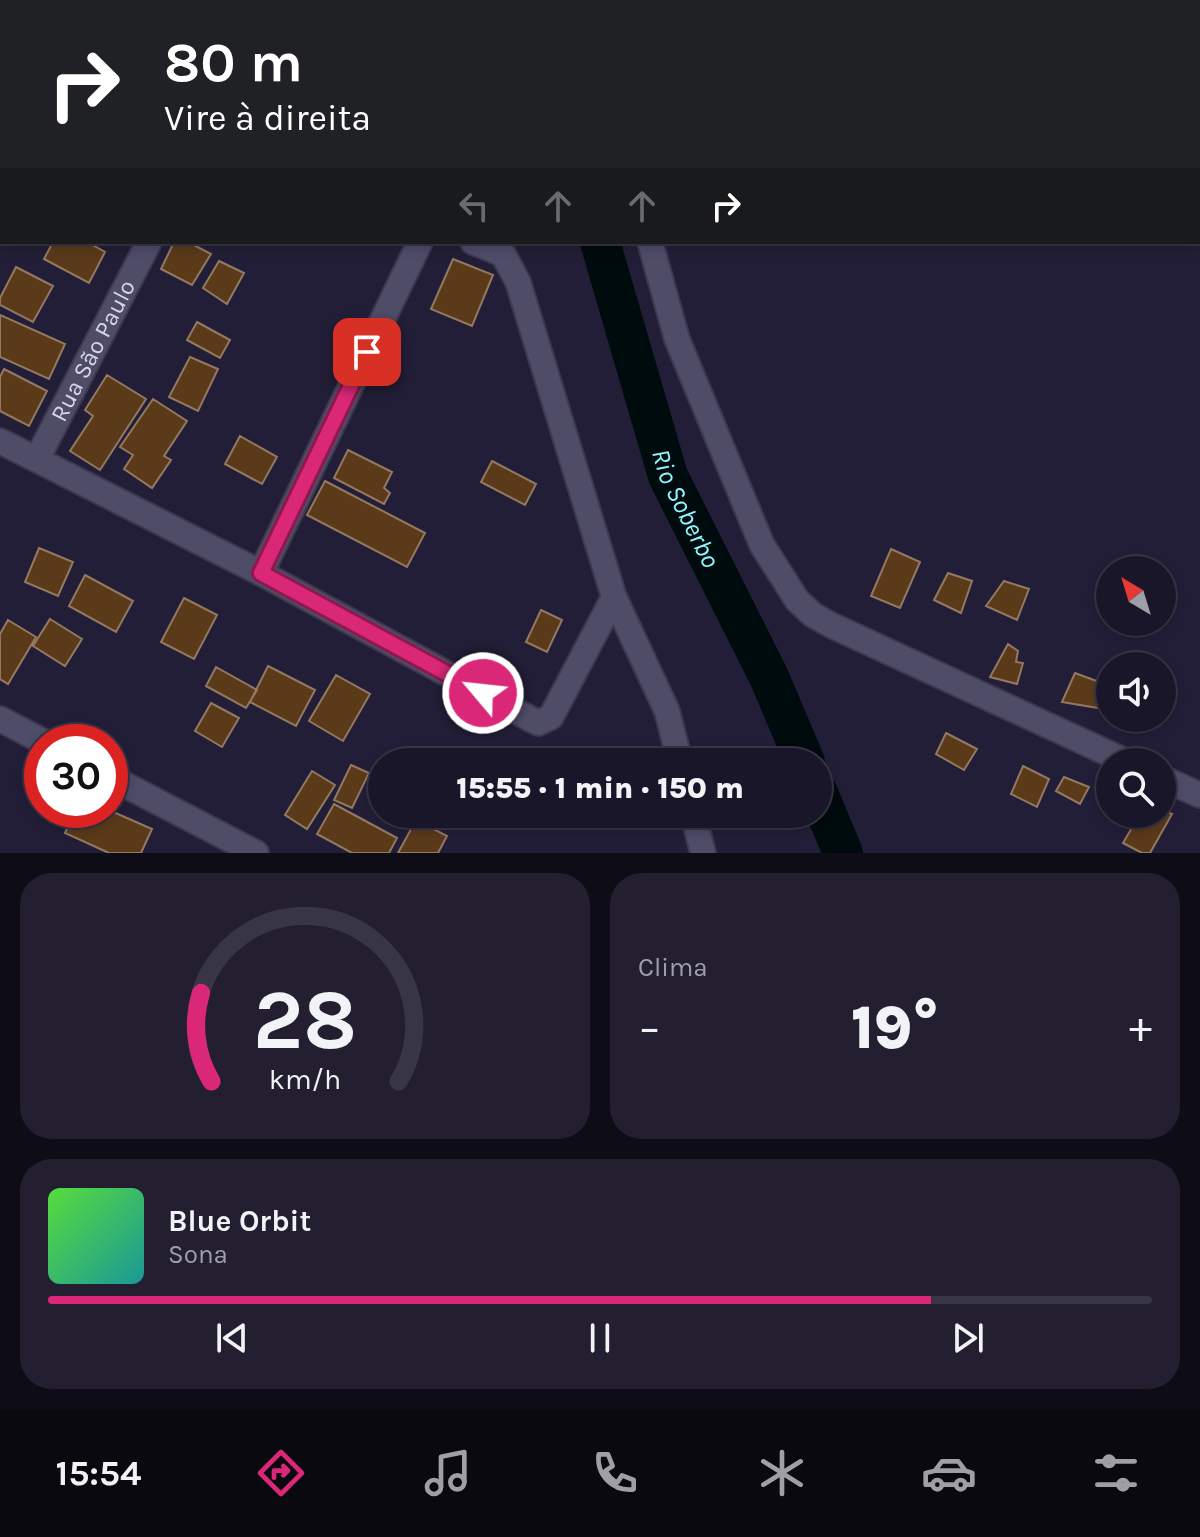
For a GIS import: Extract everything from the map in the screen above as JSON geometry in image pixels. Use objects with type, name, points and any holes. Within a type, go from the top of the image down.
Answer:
[{"type":"street","name":"Rua São Paulo","points":[[37,459],[148,244]]},
{"type":"street","points":[[261,573],[419,244]]},
{"type":"street","points":[[478,244],[503,254],[518,282],[614,597],[667,711],[676,748]]},
{"type":"street","points":[[651,244],[677,339],[762,545],[797,600],[813,615],[833,626],[1097,748]]},
{"type":"street","points":[[0,441],[261,573],[538,723],[551,717],[614,597]]},
{"type":"street","points":[[0,719],[24,732]]},
{"type":"street","points":[[1176,784],[1200,795]]},
{"type":"street","points":[[128,786],[256,853]]},
{"type":"street","points":[[697,828],[703,853]]},
{"type":"building","points":[[52,244],[91,244],[105,252],[89,283],[44,259]]},
{"type":"building","points":[[173,244],[192,244],[211,254],[192,285],[161,269]]},
{"type":"building","points":[[453,259],[493,275],[472,326],[431,309]]},
{"type":"building","points":[[219,261],[244,273],[227,304],[203,288]]},
{"type":"building","points":[[16,267],[53,286],[33,322],[0,305],[0,298]]},
{"type":"building","points":[[0,315],[65,344],[49,379],[0,357]]},
{"type":"building","points":[[197,322],[230,340],[220,358],[187,340]]},
{"type":"building","points":[[190,357],[218,369],[198,411],[169,397]]},
{"type":"building","points":[[4,369],[47,391],[29,426],[0,411],[0,377]]},
{"type":"building","points":[[107,375],[146,399],[100,470],[70,451],[93,416],[85,410]]},
{"type":"building","points":[[153,399],[187,421],[164,456],[171,460],[152,488],[124,469],[133,455],[120,447]]},
{"type":"building","points":[[240,436],[277,457],[262,484],[225,464]]},
{"type":"building","points":[[348,450],[392,472],[384,488],[390,493],[384,504],[334,478]]},
{"type":"building","points":[[492,461],[536,484],[525,505],[481,482]]},
{"type":"building","points":[[325,481],[425,533],[407,567],[307,515]]},
{"type":"building","points":[[39,548],[73,562],[58,596],[25,582]]},
{"type":"building","points":[[891,549],[920,562],[900,608],[871,596]]},
{"type":"building","points":[[948,573],[972,581],[961,613],[934,600]]},
{"type":"building","points":[[85,575],[133,601],[116,632],[69,606]]},
{"type":"building","points":[[1004,581],[1029,589],[1017,620],[986,606]]},
{"type":"building","points":[[184,598],[217,615],[194,659],[161,642]]},
{"type":"building","points":[[541,610],[562,620],[547,652],[526,642]]},
{"type":"building","points":[[50,619],[82,639],[65,666],[33,646]]},
{"type":"building","points":[[8,620],[36,637],[8,684],[0,679],[0,634]]},
{"type":"building","points":[[1008,644],[1018,651],[1016,662],[1023,663],[1017,684],[990,677]]},
{"type":"building","points":[[268,666],[315,690],[296,726],[250,702]]},
{"type":"building","points":[[216,667],[257,690],[246,708],[206,686]]},
{"type":"building","points":[[1075,673],[1096,681],[1096,708],[1062,702]]},
{"type":"building","points":[[336,675],[370,694],[343,741],[309,721]]},
{"type":"building","points":[[211,703],[239,718],[222,747],[195,731]]},
{"type":"building","points":[[946,733],[977,749],[964,770],[936,754]]},
{"type":"building","points":[[351,765],[368,773],[352,808],[334,800]]},
{"type":"building","points":[[1023,766],[1049,779],[1037,807],[1011,794]]},
{"type":"building","points":[[312,771],[335,785],[307,829],[285,815]]},
{"type":"building","points":[[1064,777],[1089,787],[1080,804],[1056,791]]},
{"type":"building","points":[[334,804],[368,822],[368,828],[378,828],[397,838],[389,853],[352,853],[317,834]]},
{"type":"building","points":[[128,818],[152,829],[141,853],[109,853],[65,833],[67,828],[128,828]]},
{"type":"building","points":[[412,828],[432,828],[447,836],[438,853],[398,853]]},
{"type":"building","points":[[1132,828],[1164,828],[1150,853],[1142,853],[1123,843]]},
{"type":"waterway","name":"Rio Soberbo","points":[[601,244],[668,476],[769,677],[799,748]]},
{"type":"waterway","name":"Rio Soberbo","points":[[832,827],[843,853]]},
{"type":"route","points":[[367,352],[261,573],[483,693]]}]
